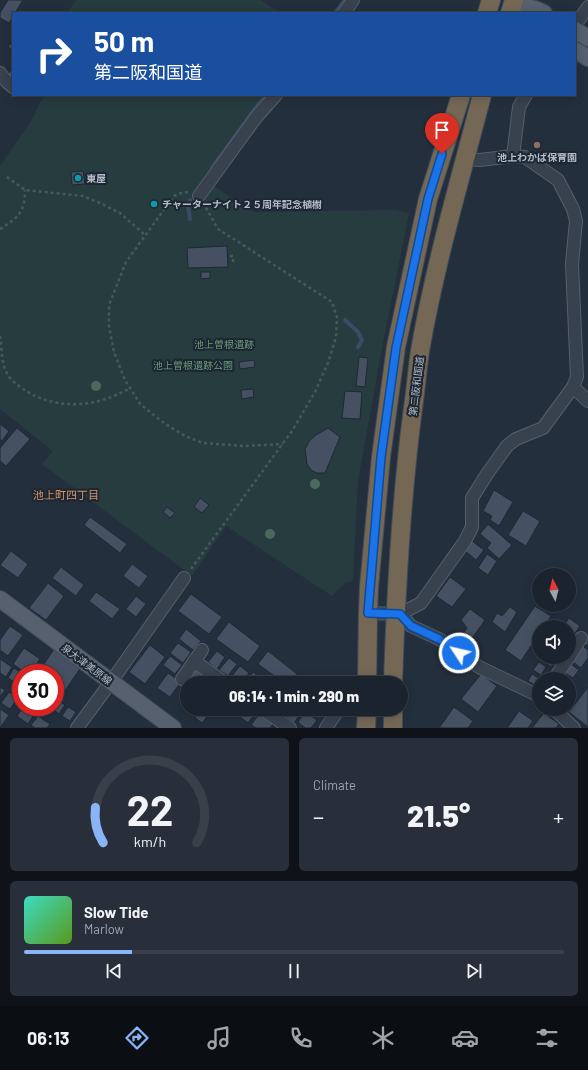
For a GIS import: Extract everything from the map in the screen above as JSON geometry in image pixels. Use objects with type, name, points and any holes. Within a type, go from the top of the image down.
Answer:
[{"type":"highway","points":[[487,12],[491,0]]},
{"type":"highway","points":[[367,676],[368,613],[381,457],[396,348],[428,199],[461,96]]},
{"type":"highway","name":"第二阪和国道","points":[[394,676],[406,463],[420,352],[434,280],[482,96]]},
{"type":"highway","points":[[366,728],[367,716]]},
{"type":"highway","points":[[393,716],[393,728]]},
{"type":"main road","points":[[513,6],[535,8],[542,12]]},
{"type":"main road","points":[[576,31],[588,38]]},
{"type":"main road","points":[[576,51],[588,58]]},
{"type":"main road","name":"泉大津美原線","points":[[0,599],[173,728]]},
{"type":"street","points":[[345,12],[353,0]]},
{"type":"street","points":[[576,24],[588,7]]},
{"type":"street","points":[[0,73],[6,82],[12,86]]},
{"type":"street","points":[[199,196],[257,116],[275,96]]},
{"type":"street","points":[[513,156],[519,107],[525,96]]},
{"type":"street","points":[[368,613],[398,614],[421,603],[465,541],[472,527],[472,498],[486,474],[507,446],[516,439],[543,428],[573,387],[577,377],[572,264],[576,221],[573,209],[558,180],[525,157],[513,156],[466,160]]},
{"type":"street","points":[[573,387],[588,401]]},
{"type":"street","points":[[77,728],[184,578]]},
{"type":"street","points":[[398,614],[411,626],[439,639],[478,666],[532,693]]},
{"type":"street","points":[[576,646],[581,638]]},
{"type":"street","points":[[184,676],[202,650]]},
{"type":"street","points":[[194,661],[215,676]]},
{"type":"street","points":[[272,716],[290,728]]},
{"type":"street","points":[[326,728],[334,716]]},
{"type":"street","points":[[561,716],[574,728]]},
{"type":"path","points":[[7,177],[26,190],[83,196],[100,203],[120,213],[145,235]]},
{"type":"path","points":[[0,229],[12,221],[21,212],[25,202],[26,190]]},
{"type":"path","points":[[184,578],[283,444],[315,392],[328,363],[336,337],[337,317],[332,302],[218,229],[199,196],[188,192],[181,193],[174,196],[126,262],[109,305],[109,326],[114,352],[125,380],[140,404],[164,423],[185,436],[203,443],[244,446],[283,444]]},
{"type":"path","points":[[230,256],[233,256],[233,264]]},
{"type":"path","points":[[0,336],[4,365],[8,376],[18,386],[31,394],[46,400],[63,404],[81,405],[101,401],[119,395],[130,388]]},
{"type":"green space","points":[[76,0],[260,0],[279,12],[68,12]]},
{"type":"green space","name":"池上曽根遺跡公園","points":[[44,96],[284,96],[247,141],[214,186],[253,212],[395,210],[409,213],[358,481],[353,581],[345,583],[332,596],[226,526],[192,576],[42,464],[53,451],[0,409],[0,166],[30,123]]},
{"type":"building","points":[[8,0],[23,0],[16,12],[12,12],[12,18],[9,23],[0,18],[0,13]]},
{"type":"building","points":[[12,41],[12,49],[8,47]]},
{"type":"building","points":[[12,67],[12,80],[7,77]]},
{"type":"building","name":"東屋","points":[[83,171],[85,184],[72,185],[71,172]]},
{"type":"building","points":[[227,246],[228,267],[188,268],[187,248]]},
{"type":"building","points":[[201,272],[210,272],[210,278],[201,279]]},
{"type":"building","points":[[359,357],[368,358],[365,387],[356,386]]},
{"type":"building","points":[[254,360],[255,367],[240,369],[239,362]]},
{"type":"building","points":[[253,389],[254,397],[242,399],[241,390]]},
{"type":"building","points":[[345,391],[362,392],[360,419],[342,418]]},
{"type":"building","points":[[0,424],[9,431],[2,441],[0,439]]},
{"type":"building","points":[[17,428],[30,439],[6,466],[0,461],[0,448]]},
{"type":"building","points":[[328,428],[340,437],[325,473],[317,473],[311,470],[307,464],[305,449],[310,440]]},
{"type":"building","points":[[494,490],[513,502],[499,526],[490,520],[492,516],[483,511]]},
{"type":"building","points":[[200,498],[209,505],[202,513],[194,507]]},
{"type":"building","points":[[167,507],[175,513],[170,518],[163,512]]},
{"type":"building","points":[[523,511],[540,521],[526,546],[508,535]]},
{"type":"building","points":[[90,517],[127,544],[120,553],[84,525]]},
{"type":"building","points":[[488,524],[512,545],[499,559],[487,548],[491,543],[480,534]]},
{"type":"building","points":[[472,541],[484,550],[476,560],[464,550]]},
{"type":"building","points":[[11,551],[28,564],[18,578],[0,565]]},
{"type":"building","points":[[487,554],[497,561],[488,575],[478,568]]},
{"type":"building","points":[[132,564],[148,576],[139,588],[123,576]]},
{"type":"building","points":[[61,567],[84,585],[76,596],[52,578]]},
{"type":"building","points":[[450,577],[466,589],[452,607],[436,596]]},
{"type":"building","points":[[48,583],[64,596],[46,620],[29,608]]},
{"type":"building","points":[[96,592],[120,609],[112,619],[89,601]]},
{"type":"building","points":[[191,594],[222,617],[209,634],[178,611]]},
{"type":"building","points":[[136,596],[146,604],[136,617],[126,609]]},
{"type":"building","points":[[510,607],[517,612],[505,632],[492,622],[497,613],[502,616]]},
{"type":"building","points":[[470,609],[485,620],[470,641],[461,636],[467,628],[461,620]]},
{"type":"building","points":[[532,610],[532,612],[545,612],[551,616],[548,620],[532,620],[532,644],[521,661],[505,650]]},
{"type":"building","points":[[229,622],[260,646],[248,662],[216,639]]},
{"type":"building","points":[[576,623],[580,626],[576,632]]},
{"type":"building","points":[[10,626],[23,635],[8,656],[0,650],[0,640]]},
{"type":"building","points":[[186,629],[201,641],[193,650],[179,639]]},
{"type":"building","points":[[588,633],[588,646],[582,642]]},
{"type":"building","points":[[178,643],[191,652],[183,663],[170,653]]},
{"type":"building","points":[[580,644],[588,650],[588,658],[581,668],[576,664],[576,649]]},
{"type":"building","points":[[150,645],[165,657],[145,684],[129,672]]},
{"type":"building","points":[[24,648],[40,659],[36,664],[13,664]]},
{"type":"building","points":[[54,649],[81,667],[64,692],[64,664],[44,664]]},
{"type":"building","points":[[217,651],[225,657],[217,669],[208,662]]},
{"type":"building","points":[[268,651],[297,674],[295,676],[274,676],[258,664]]},
{"type":"building","points":[[170,656],[182,665],[175,674],[163,665]]},
{"type":"building","points":[[229,658],[237,664],[228,676],[219,670]]},
{"type":"building","points":[[0,659],[12,667],[6,677],[0,673]]},
{"type":"building","points":[[538,664],[542,664],[546,667],[543,672],[536,672],[533,670]]},
{"type":"building","points":[[567,664],[571,664],[579,670],[576,674],[576,672],[562,671]]},
{"type":"building","points":[[240,666],[249,673],[247,676],[232,676]]},
{"type":"building","points":[[194,669],[204,676],[188,676]]},
{"type":"building","points":[[12,671],[12,681],[8,678]]},
{"type":"building","points":[[253,672],[258,676],[250,676]]},
{"type":"building","points":[[168,673],[180,681],[170,697],[157,688]]},
{"type":"building","points":[[481,674],[497,686],[478,712],[461,699]]},
{"type":"building","points":[[532,674],[532,684],[528,681]]},
{"type":"building","points":[[0,687],[5,690],[0,697]]},
{"type":"building","points":[[588,687],[588,727],[574,716],[576,716],[576,703]]},
{"type":"building","points":[[9,692],[12,694],[12,706],[10,709],[1,703]]},
{"type":"building","points":[[68,707],[76,712],[70,721],[62,716],[64,716],[64,713]]},
{"type":"building","points":[[454,707],[473,721],[468,728],[439,728]]},
{"type":"building","points":[[0,709],[9,715],[0,728]]},
{"type":"building","points":[[519,711],[533,721],[528,728],[507,728]]},
{"type":"building","points":[[17,716],[33,716],[28,724]]},
{"type":"building","points":[[38,716],[50,724],[47,728],[35,728],[31,725]]},
{"type":"building","points":[[197,716],[208,716],[202,723],[195,718]]},
{"type":"building","points":[[239,716],[253,716],[248,723]]},
{"type":"building","points":[[258,716],[264,716],[273,724],[270,728],[256,728],[251,725]]},
{"type":"building","points":[[285,716],[299,716],[294,723]]},
{"type":"building","points":[[302,716],[311,716],[317,720],[311,728],[305,728],[298,722]]},
{"type":"building","points":[[542,716],[548,716],[559,724],[556,728],[532,728]]},
{"type":"waterway","points":[[336,12],[345,0]]},
{"type":"waterway","points":[[212,168],[257,106],[266,96]]},
{"type":"waterway","points":[[190,200],[188,206],[190,219]]},
{"type":"waterway","points":[[345,320],[358,332],[362,340],[358,347]]},
{"type":"place","name":"池上わかば保育園","points":[[537,145]]},
{"type":"place","name":"東屋","points":[[78,178]]},
{"type":"place","name":"チャーターナイト２５周年記念植樹","points":[[154,204]]},
{"type":"district","name":"池上町四丁目","points":[[66,495]]},
{"type":"route","points":[[442,154],[428,199],[396,348],[381,457],[368,613],[400,614],[411,626],[439,639],[459,653]]},
{"type":"park label","name":"池上曽根遺跡","points":[[224,344]]}]
